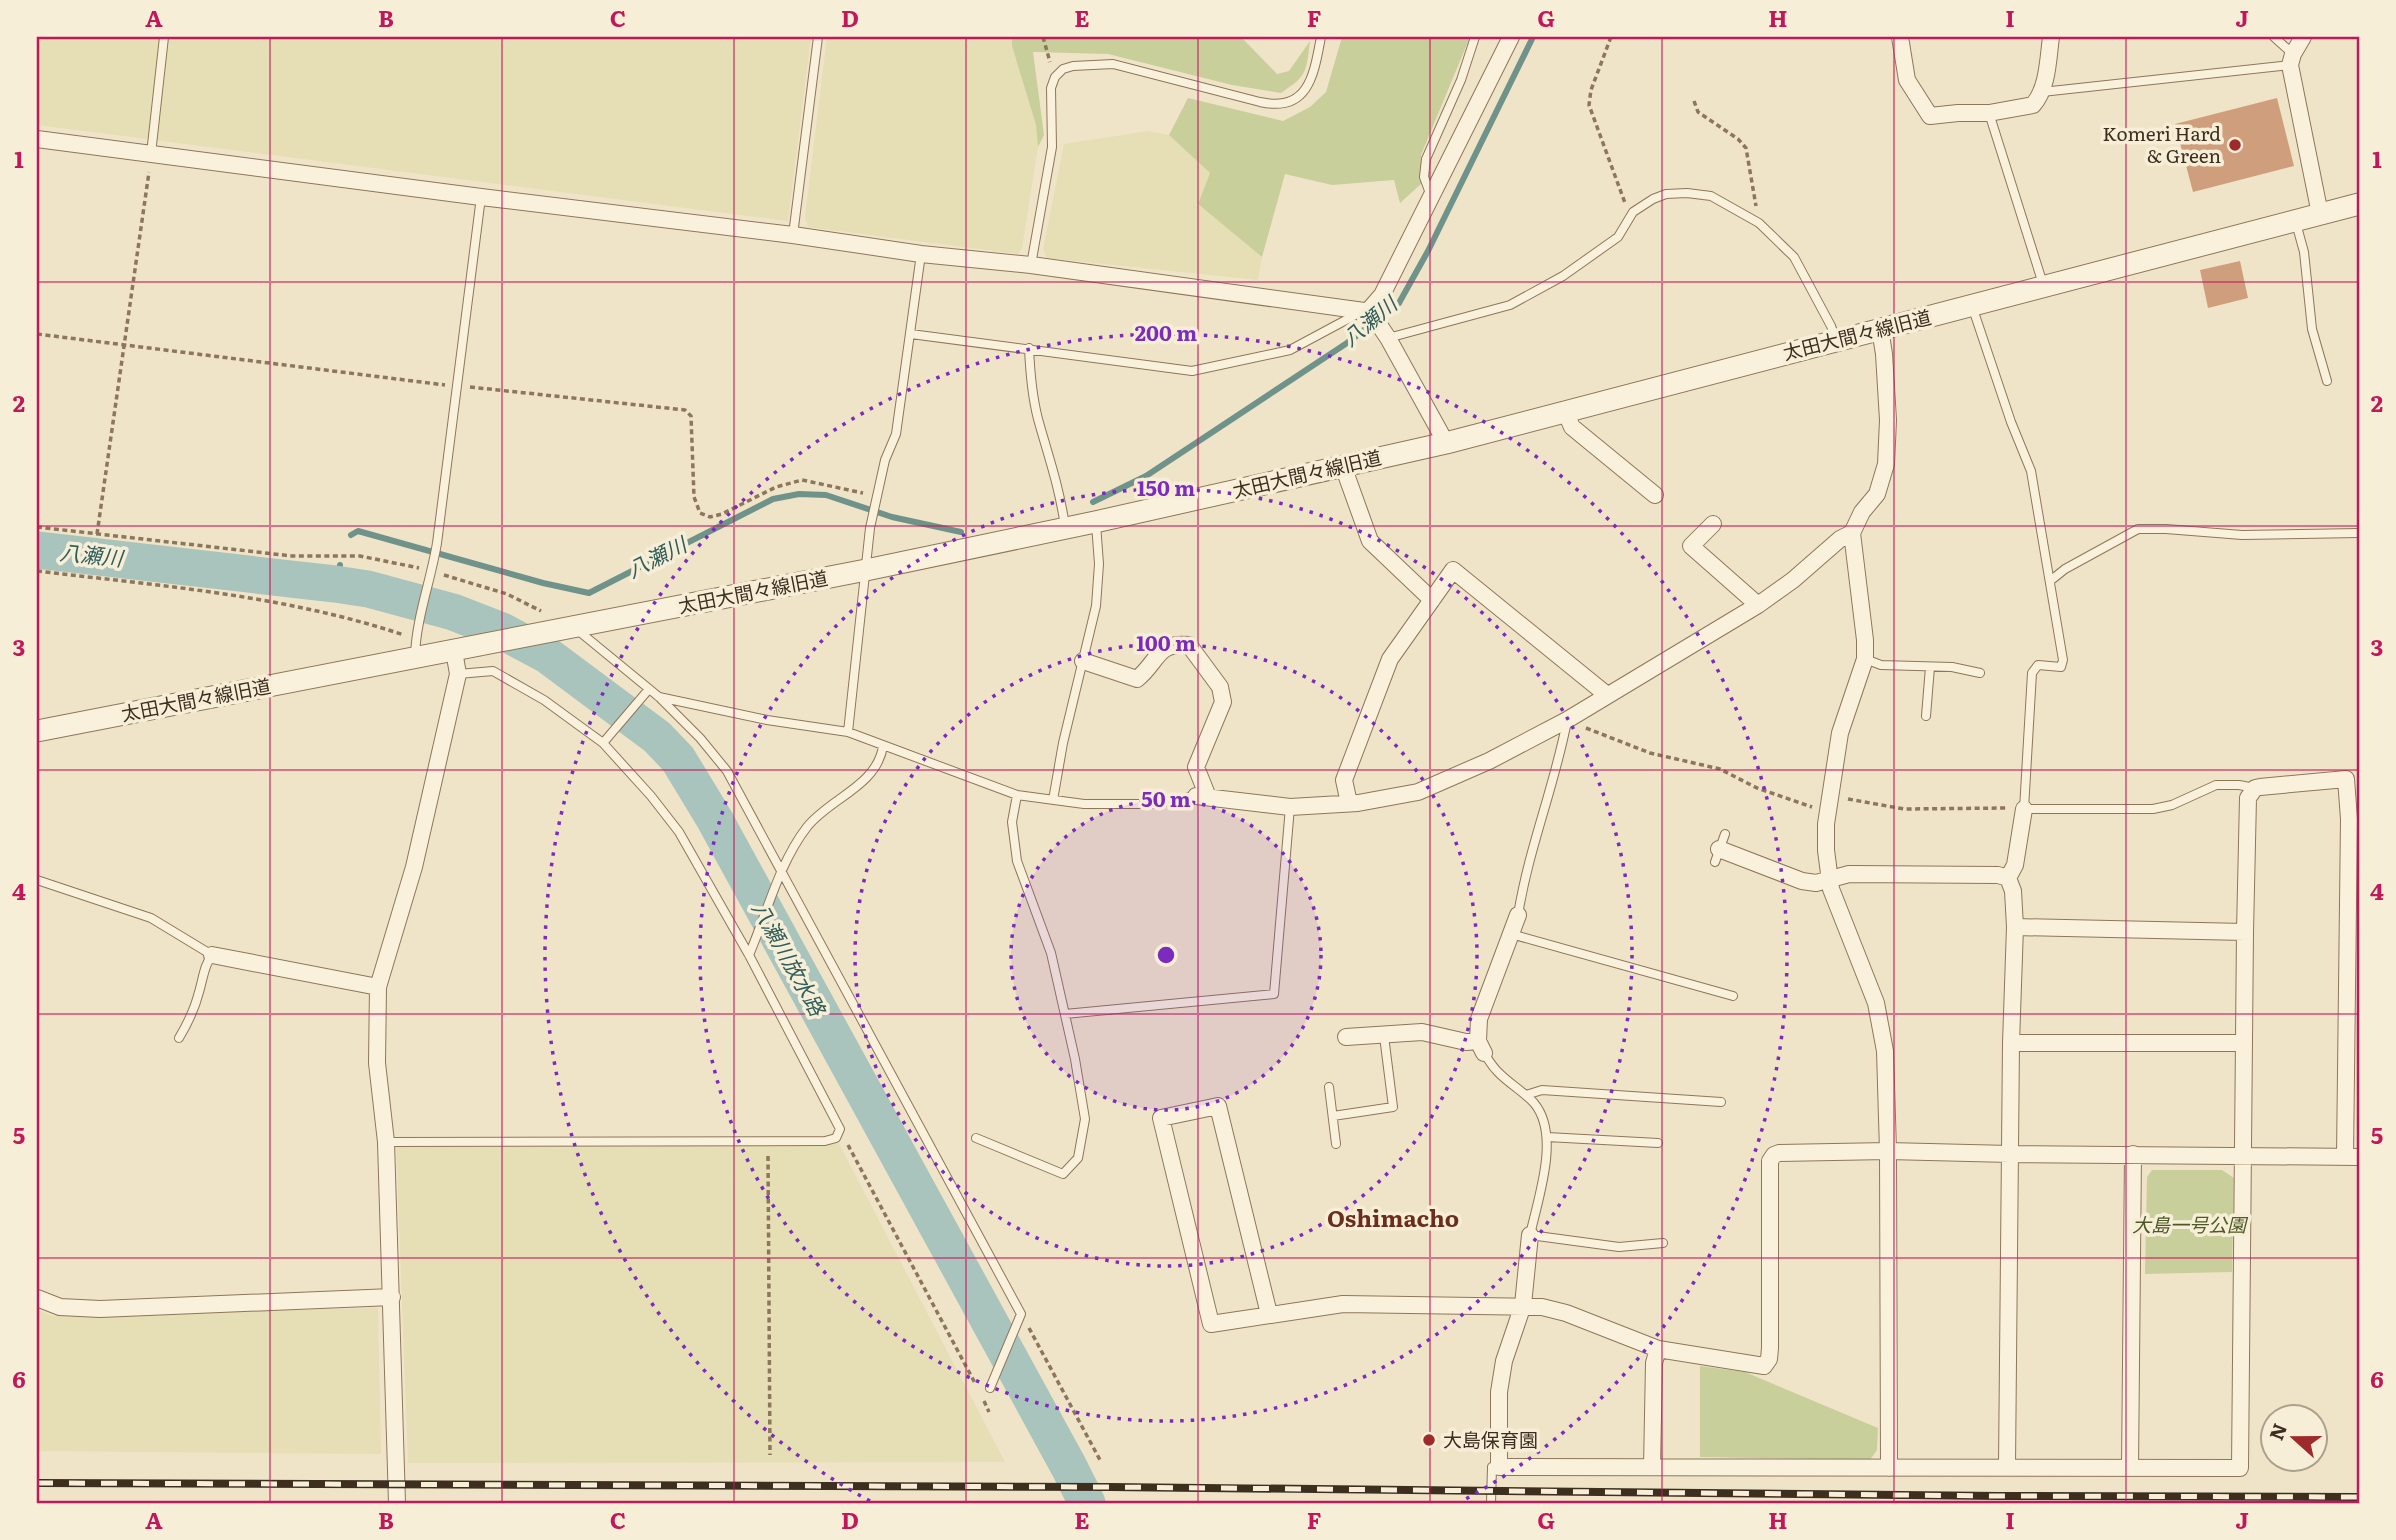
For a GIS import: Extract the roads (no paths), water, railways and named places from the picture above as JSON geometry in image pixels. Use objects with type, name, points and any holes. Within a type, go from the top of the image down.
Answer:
[{"type":"street","points":[[1366,310],[1382,295],[1511,37]]},
{"type":"street","points":[[1900,37],[1907,80],[1930,116],[1989,113],[2033,105],[2037,102],[2046,78],[2051,37]]},
{"type":"street","points":[[2303,37],[2291,60],[2320,214]]},
{"type":"street","points":[[37,139],[1366,310],[1386,335],[1446,443]]},
{"type":"street","name":"太田大間々線旧道","points":[[37,732],[415,648],[464,649],[866,570],[1096,522],[1446,443],[2359,204]]},
{"type":"street","points":[[1880,329],[1888,420],[1886,464],[1877,494],[1852,533],[1866,640],[1865,659],[1840,733],[1826,824],[1826,850],[1831,890],[1876,1003],[1885,1051],[1889,1468]]},
{"type":"street","points":[[1565,411],[1572,427],[1655,495]]},
{"type":"street","points":[[1342,466],[1370,541],[1432,600]]},
{"type":"street","points":[[1713,524],[1691,546],[1758,605]]},
{"type":"street","points":[[1083,661],[1137,679],[1148,670],[1162,650],[1172,643],[1189,645],[1220,687],[1223,702],[1196,767],[1202,796],[1290,807],[1349,803],[1418,792],[1489,761],[1567,720],[1758,605],[1793,580],[1840,539],[1852,533]]},
{"type":"street","points":[[1349,803],[1344,780],[1390,659],[1453,570],[1607,695]]},
{"type":"street","points":[[397,1503],[386,1142],[377,1063],[377,988],[415,867],[464,649]]},
{"type":"street","points":[[1269,1314],[1218,1106],[1161,1118],[1211,1324],[1343,1304],[1523,1305],[1566,1313],[1658,1349],[1764,1366],[1769,1359],[1770,1348],[1770,1161],[1773,1155],[1888,1151],[2010,1154],[2133,1154],[2244,1156],[2352,1157],[2354,818],[2346,779],[2255,788],[2248,798],[2245,932],[2244,1156],[2240,1468],[1499,1467],[1499,1392],[1504,1361],[1523,1305],[1530,1235]]},
{"type":"street","points":[[2007,1466],[2011,1043],[2015,927],[2013,891],[2008,878],[2015,865],[2024,809]]},
{"type":"street","points":[[1719,848],[1802,881],[1816,883],[1849,874],[1998,875],[2008,878]]},
{"type":"street","points":[[1346,1037],[1422,1032],[1481,1047],[1479,1019],[1518,915]]},
{"type":"street","points":[[2015,927],[2245,932]]},
{"type":"street","points":[[212,955],[377,988]]},
{"type":"street","points":[[2011,1043],[2244,1043]]},
{"type":"street","points":[[2130,1467],[2133,1154]]},
{"type":"street","points":[[37,1298],[60,1307],[100,1309],[392,1297]]},
{"type":"street","points":[[1652,1467],[1654,1363],[1658,1349]]},
{"type":"lane","points":[[151,154],[164,37]]},
{"type":"lane","points":[[793,235],[818,37]]},
{"type":"lane","points":[[1031,265],[1052,147],[1051,88],[1055,77],[1063,69],[1113,64],[1273,105],[1287,103],[1300,96],[1310,83],[1321,37]]},
{"type":"lane","points":[[1432,198],[1424,177],[1426,159],[1461,80],[1475,37]]},
{"type":"lane","points":[[2039,92],[2291,60],[2274,37]]},
{"type":"lane","points":[[1989,113],[2043,287]]},
{"type":"lane","points":[[1386,335],[1510,305],[1563,276],[1618,237],[1633,212],[1653,199],[1666,194],[1687,193],[1711,196],[1759,223],[1794,257],[1836,340]]},
{"type":"lane","points":[[415,648],[437,543],[481,198]]},
{"type":"lane","points":[[2295,220],[2304,253],[2312,329],[2327,381]]},
{"type":"lane","points":[[848,732],[876,496],[884,460],[896,434],[921,254]]},
{"type":"lane","points":[[1972,306],[2011,422],[2031,471],[2063,660],[2061,667],[2038,665],[2032,673],[2024,809],[2153,809],[2172,805],[2216,786],[2239,785],[2255,788]]},
{"type":"lane","points":[[911,334],[1192,371],[1290,350],[1366,310]]},
{"type":"lane","points":[[1030,348],[1030,373],[1038,418],[1060,492],[1065,527]]},
{"type":"lane","points":[[1053,800],[1063,743],[1096,606],[1099,564],[1096,522]]},
{"type":"lane","points":[[2050,581],[2065,569],[2138,529],[2242,535],[2359,533]]},
{"type":"lane","points":[[569,629],[647,692],[659,697],[767,720],[848,732],[1017,794],[1084,804],[1153,804],[1202,796]]},
{"type":"lane","points":[[1865,659],[1881,665],[1952,667],[1980,673]]},
{"type":"lane","points":[[1926,716],[1930,667]]},
{"type":"lane","points":[[386,1142],[825,1142],[836,1138],[840,1129],[749,955],[679,832],[606,740],[494,671],[458,674]]},
{"type":"lane","points":[[606,740],[647,692]]},
{"type":"lane","points":[[659,697],[700,738],[727,771],[783,871],[1019,1318],[989,1388]]},
{"type":"lane","points":[[1518,915],[1535,834],[1556,774],[1567,720]]},
{"type":"lane","points":[[749,955],[783,871],[808,826],[862,782],[881,757],[883,746]]},
{"type":"lane","points":[[975,1138],[1063,1174],[1078,1158],[1085,1119],[1051,953],[1017,861],[1012,822],[1017,794]]},
{"type":"lane","points":[[1065,1014],[1274,995],[1290,807]]},
{"type":"lane","points":[[37,880],[151,918],[212,955],[191,1014],[179,1038]]},
{"type":"lane","points":[[1511,934],[1733,996]]},
{"type":"lane","points":[[1333,1116],[1392,1107],[1384,1036]]},
{"type":"lane","points":[[1481,1047],[1497,1071],[1526,1095],[1545,1120],[1547,1137],[1530,1235],[1619,1247],[1663,1243]]},
{"type":"lane","points":[[1329,1087],[1336,1144]]},
{"type":"lane","points":[[1526,1095],[1542,1090],[1721,1101]]},
{"type":"lane","points":[[1547,1137],[1658,1143]]},
{"type":"lane","points":[[1491,1503],[1492,1467]]},
{"type":"waterway","name":"八瀬川","points":[[1093,502],[1146,476],[1347,343],[1399,303],[1428,251],[1533,37]]},
{"type":"waterway","name":"八瀬川","points":[[351,535],[358,531],[543,583],[589,593],[773,499],[799,494],[826,495],[892,517],[961,532]]},
{"type":"waterway","name":"八瀬川放水路","points":[[37,550],[335,584],[368,589],[453,612],[502,631],[547,655],[657,737],[678,759],[715,820],[1087,1503]]},
{"type":"waterway","name":"八瀬川","points":[[335,584],[340,565]]},
{"type":"railway","points":[[37,1483],[1110,1487],[2359,1497]]},
{"type":"place","name":"Komeri Hard & Green","points":[[2235,145]]},
{"type":"place","name":"大島保育園","points":[[1429,1440]]},
{"type":"district","name":"Oshimacho","points":[[1393,1219]]},
{"type":"park label","name":"大島一号公園","points":[[2189,1225]]}]
